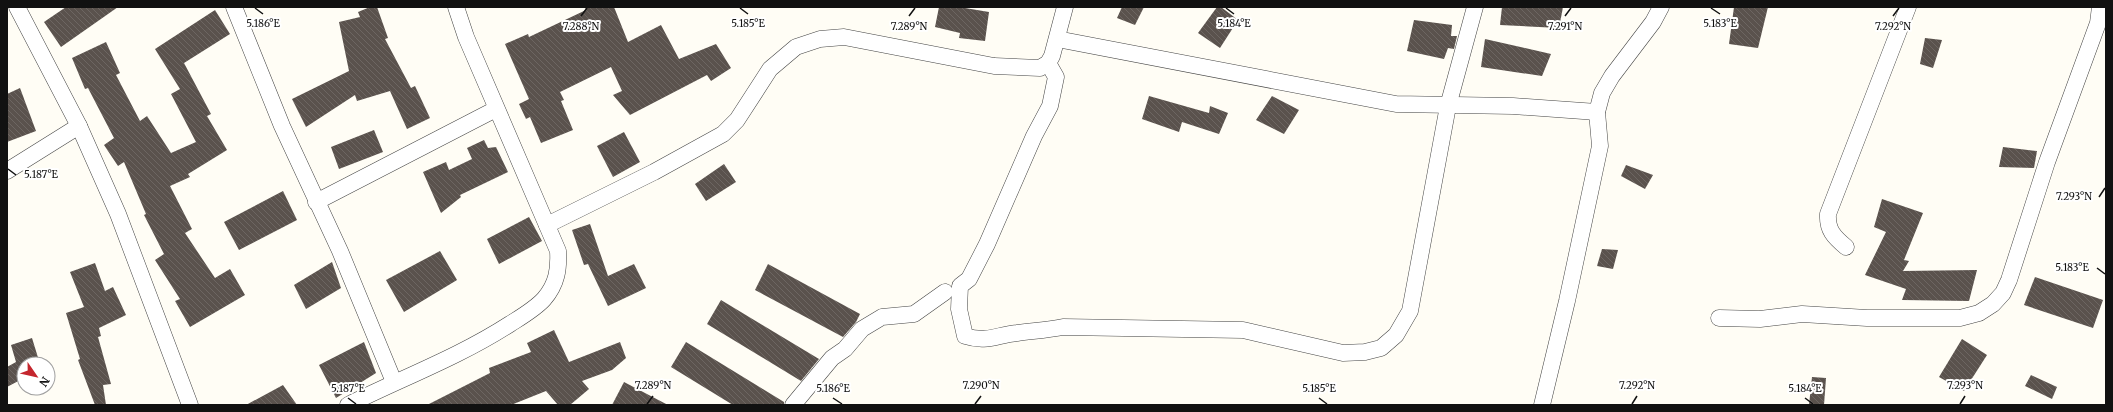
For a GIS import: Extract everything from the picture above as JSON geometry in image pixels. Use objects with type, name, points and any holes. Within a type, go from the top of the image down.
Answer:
[{"type":"street","points":[[17,7],[80,126],[118,214],[190,405]]},
{"type":"street","points":[[234,7],[282,126],[340,252],[394,382]]},
{"type":"street","points":[[348,405],[481,341],[527,313],[544,299],[556,281],[559,266],[558,251],[496,109],[466,37],[456,7]]},
{"type":"street","points":[[547,225],[654,172],[723,134],[737,120],[770,69],[796,47],[820,39],[844,37],[994,66],[1040,68],[1048,63],[1057,39],[1065,7]]},
{"type":"street","points":[[1048,63],[1056,77],[1050,106],[1034,136],[987,244],[969,278],[960,286],[959,310],[965,336],[978,340],[1016,333],[1040,332],[1063,327],[1228,329],[1242,330],[1343,353],[1365,352],[1381,348],[1396,335],[1410,311],[1448,106],[1475,7]]},
{"type":"street","points":[[1542,405],[1567,301],[1600,146],[1597,112],[1602,93],[1612,76],[1653,22],[1661,7]]},
{"type":"street","points":[[1846,248],[1830,232],[1827,225],[1828,214],[1908,7]]},
{"type":"street","points":[[1719,318],[1760,319],[1802,314],[1868,318],[1960,318],[1979,313],[1993,304],[2003,293],[2010,280],[2047,162],[2098,23],[2100,7]]},
{"type":"street","points":[[1057,39],[1396,104],[1513,106],[1597,112]]},
{"type":"street","points":[[316,202],[496,109]]},
{"type":"street","points":[[7,171],[80,126]]},
{"type":"street","points":[[794,405],[832,358],[845,349],[862,329],[882,317],[914,314],[945,292]]},
{"type":"building","points":[[66,7],[118,7],[61,47],[44,22]]},
{"type":"building","points":[[370,7],[377,7],[388,38],[385,39],[411,88],[415,86],[430,118],[407,129],[390,91],[357,101],[355,95],[306,127],[292,99],[349,71],[339,22],[360,17],[358,12]]},
{"type":"building","points":[[585,7],[614,7],[628,42],[661,25],[679,59],[716,44],[731,68],[711,81],[707,75],[630,115],[613,95],[622,91],[611,67],[560,92],[564,100],[561,101],[573,130],[541,143],[530,117],[526,119],[519,104],[529,99],[505,44],[528,34],[529,37],[586,10]]},
{"type":"building","points":[[939,7],[959,7],[989,12],[985,41],[959,38],[960,33],[935,27]]},
{"type":"building","points":[[1122,7],[1144,7],[1135,25],[1117,18]]},
{"type":"building","points":[[1217,7],[1221,7],[1238,20],[1220,48],[1198,33]]},
{"type":"building","points":[[1502,7],[1563,7],[1559,28],[1500,25]]},
{"type":"building","points":[[1734,7],[1768,7],[1758,48],[1729,44]]},
{"type":"building","points":[[215,10],[230,34],[184,63],[211,114],[207,116],[227,150],[188,174],[190,177],[170,186],[192,229],[185,233],[215,278],[230,269],[245,295],[190,327],[175,301],[180,299],[155,260],[164,254],[144,215],[146,214],[124,162],[118,166],[104,145],[114,138],[88,88],[85,89],[72,58],[106,42],[120,73],[116,75],[140,121],[147,116],[171,153],[196,142],[171,94],[180,89],[155,49]]},
{"type":"building","points":[[1414,20],[1452,25],[1451,36],[1457,36],[1454,49],[1448,48],[1444,59],[1407,51]]},
{"type":"building","points":[[1925,38],[1942,40],[1933,68],[1920,64]]},
{"type":"building","points":[[1485,39],[1551,54],[1542,76],[1481,67]]},
{"type":"building","points":[[20,88],[36,131],[7,142],[7,94]]},
{"type":"building","points":[[1149,96],[1209,113],[1210,106],[1228,113],[1219,134],[1182,122],[1179,132],[1142,119]]},
{"type":"building","points":[[1272,96],[1299,110],[1284,134],[1256,120]]},
{"type":"building","points":[[374,130],[383,152],[339,169],[331,147]]},
{"type":"building","points":[[624,132],[640,162],[613,177],[597,146]]},
{"type":"building","points":[[484,140],[488,148],[496,147],[508,172],[460,195],[461,197],[441,213],[423,172],[446,162],[449,170],[472,159],[467,148]]},
{"type":"building","points":[[2003,147],[2037,151],[2034,168],[1999,167]]},
{"type":"building","points":[[724,164],[736,182],[706,201],[695,184]]},
{"type":"building","points":[[1626,165],[1653,175],[1645,189],[1621,176]]},
{"type":"building","points":[[283,191],[297,220],[239,250],[224,222]]},
{"type":"building","points":[[1882,199],[1923,213],[1904,260],[1909,261],[1903,271],[1977,270],[1969,301],[1902,300],[1906,289],[1865,275],[1886,232],[1874,227]]},
{"type":"building","points":[[529,217],[542,241],[499,264],[487,239]]},
{"type":"building","points":[[590,224],[608,276],[634,264],[646,288],[608,306],[588,264],[584,265],[572,230]]},
{"type":"building","points":[[1602,249],[1618,250],[1613,269],[1597,266]]},
{"type":"building","points":[[440,251],[457,280],[404,312],[386,280]]},
{"type":"building","points":[[332,262],[341,288],[306,309],[294,285]]},
{"type":"building","points":[[95,263],[105,291],[113,287],[126,315],[99,328],[101,336],[98,337],[111,384],[103,385],[106,405],[95,405],[78,360],[80,359],[66,313],[84,307],[70,272]]},
{"type":"building","points":[[768,264],[860,314],[856,322],[843,337],[755,290]]},
{"type":"building","points":[[2035,277],[2103,300],[2093,328],[2024,305]]},
{"type":"building","points":[[721,300],[819,359],[801,381],[707,324]]},
{"type":"building","points":[[554,330],[569,362],[620,342],[626,358],[612,370],[582,381],[589,389],[570,405],[558,405],[546,391],[511,405],[427,405],[490,373],[489,368],[531,352],[527,343]]},
{"type":"building","points":[[32,338],[38,356],[16,356],[16,362],[11,345]]},
{"type":"building","points":[[1962,339],[1987,355],[1964,391],[1939,377]]},
{"type":"building","points":[[364,342],[376,373],[336,398],[319,365]]},
{"type":"building","points":[[686,342],[784,402],[784,405],[733,405],[671,367]]},
{"type":"building","points":[[16,362],[16,382],[7,387],[7,367]]},
{"type":"building","points":[[2031,375],[2057,387],[2052,399],[2025,386]]},
{"type":"building","points":[[1812,377],[1826,378],[1824,405],[1809,405]]},
{"type":"building","points":[[624,382],[668,405],[612,405]]},
{"type":"building","points":[[283,385],[297,405],[246,405]]}]
